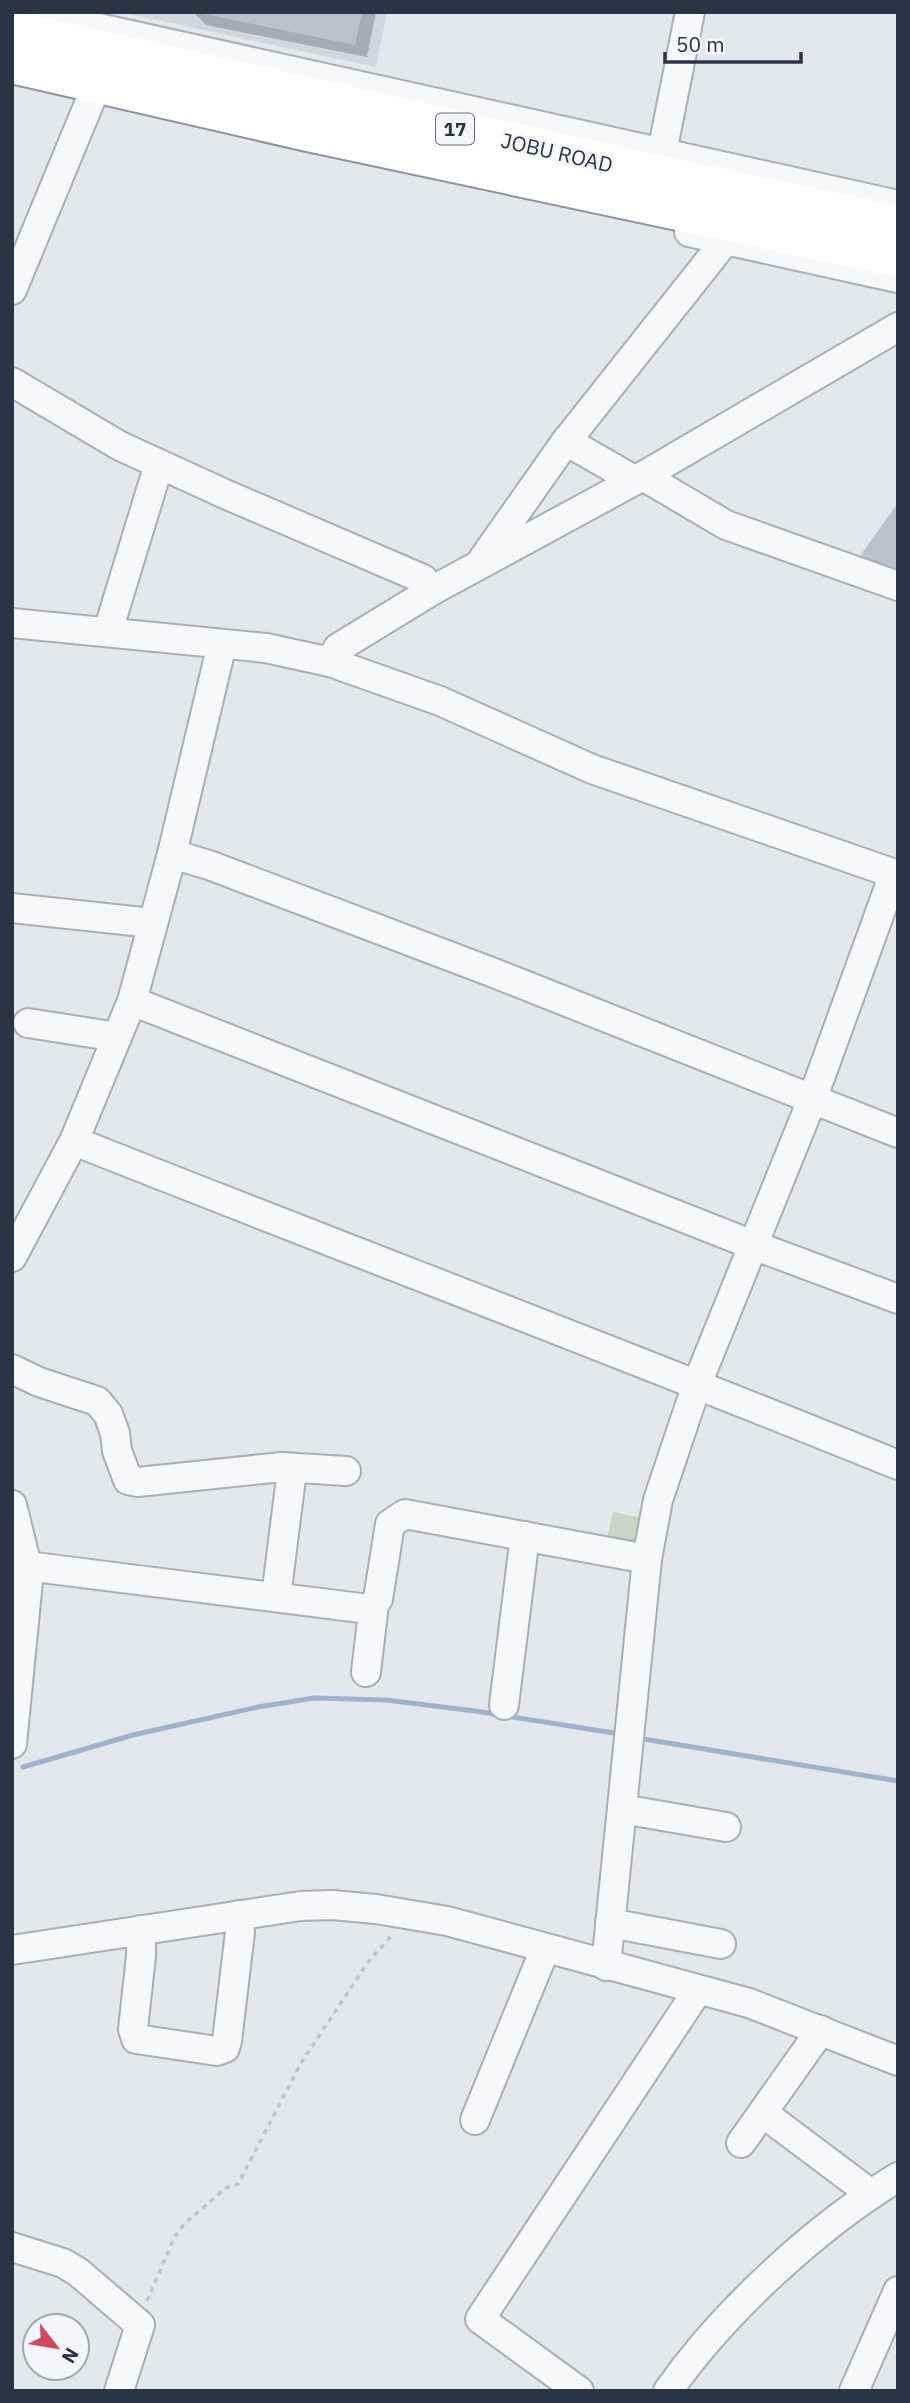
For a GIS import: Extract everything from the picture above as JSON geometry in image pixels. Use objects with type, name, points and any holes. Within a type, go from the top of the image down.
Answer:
[{"type":"highway","points":[[12,19],[28,12]]},
{"type":"highway","name":"JOBU ROAD","points":[[12,30],[687,165],[898,225]]},
{"type":"highway","name":"JOBU ROAD","points":[[12,64],[308,132],[898,258]]},
{"type":"street","points":[[28,12],[687,165],[898,205]]},
{"type":"street","points":[[687,165],[690,12]]},
{"type":"street","points":[[12,82],[898,278]]},
{"type":"street","points":[[12,290],[91,99]]},
{"type":"street","points":[[479,564],[566,441],[725,241]]},
{"type":"street","points":[[330,662],[338,648],[433,590],[638,478],[898,327]]},
{"type":"street","points":[[12,382],[120,446],[423,579],[433,590]]},
{"type":"street","points":[[566,441],[726,524],[898,586]]},
{"type":"street","points":[[108,631],[159,464]]},
{"type":"street","points":[[12,623],[266,648],[330,662],[440,701],[592,769],[896,874],[812,1101],[697,1384],[658,1500],[647,1559],[606,1966]]},
{"type":"street","points":[[12,1257],[75,1141],[132,1001],[172,854],[222,644]]},
{"type":"street","points":[[172,854],[222,870],[494,973],[898,1133]]},
{"type":"street","points":[[12,908],[152,923]]},
{"type":"street","points":[[132,1001],[753,1245],[898,1299]]},
{"type":"street","points":[[28,1023],[117,1037]]},
{"type":"street","points":[[75,1141],[898,1465]]},
{"type":"street","points":[[12,1369],[97,1401],[108,1414],[128,1480],[138,1482],[282,1467],[346,1471]]},
{"type":"street","points":[[276,1597],[291,1478],[282,1467]]},
{"type":"street","points":[[12,1505],[27,1566],[28,1581],[12,1744]]},
{"type":"street","points":[[27,1566],[369,1609],[378,1599],[390,1524],[405,1514],[647,1559]]},
{"type":"street","points":[[504,1706],[525,1536]]},
{"type":"street","points":[[366,1672],[374,1604]]},
{"type":"street","points":[[622,1809],[726,1827]]},
{"type":"street","points":[[12,1950],[302,1906],[332,1905],[405,1913],[749,2003],[897,2060]]},
{"type":"street","points":[[141,1930],[134,2029],[136,2039],[217,2051],[225,2048],[227,2041],[240,1932],[239,1915]]},
{"type":"street","points":[[610,1923],[720,1944]]},
{"type":"street","points":[[475,2120],[545,1949]]},
{"type":"street","points":[[579,2391],[480,2319],[698,1990]]},
{"type":"street","points":[[741,2143],[821,2030]]},
{"type":"street","points":[[763,2113],[871,2194]]},
{"type":"street","points":[[667,2391],[691,2357],[727,2318],[802,2248],[871,2194],[898,2177]]},
{"type":"street","points":[[12,2247],[63,2263],[78,2272],[140,2325],[118,2391]]},
{"type":"street","points":[[854,2391],[898,2291]]},
{"type":"path","points":[[136,2321],[143,2311],[174,2238],[184,2224],[226,2188],[238,2184],[301,2063],[368,1962],[386,1939],[398,1929],[405,1913]]},
{"type":"shaded area","points":[[120,12],[387,12],[376,67]]},
{"type":"green space","points":[[613,1512],[648,1519],[642,1546],[605,1548]]},
{"type":"building","points":[[194,12],[362,12],[355,45]]},
{"type":"building","points":[[898,503],[898,575],[876,567],[880,561],[860,556]]},
{"type":"waterway","points":[[23,1767],[133,1735],[258,1707],[314,1698],[386,1700],[614,1733]]},
{"type":"waterway","points":[[644,1739],[898,1781]]}]
